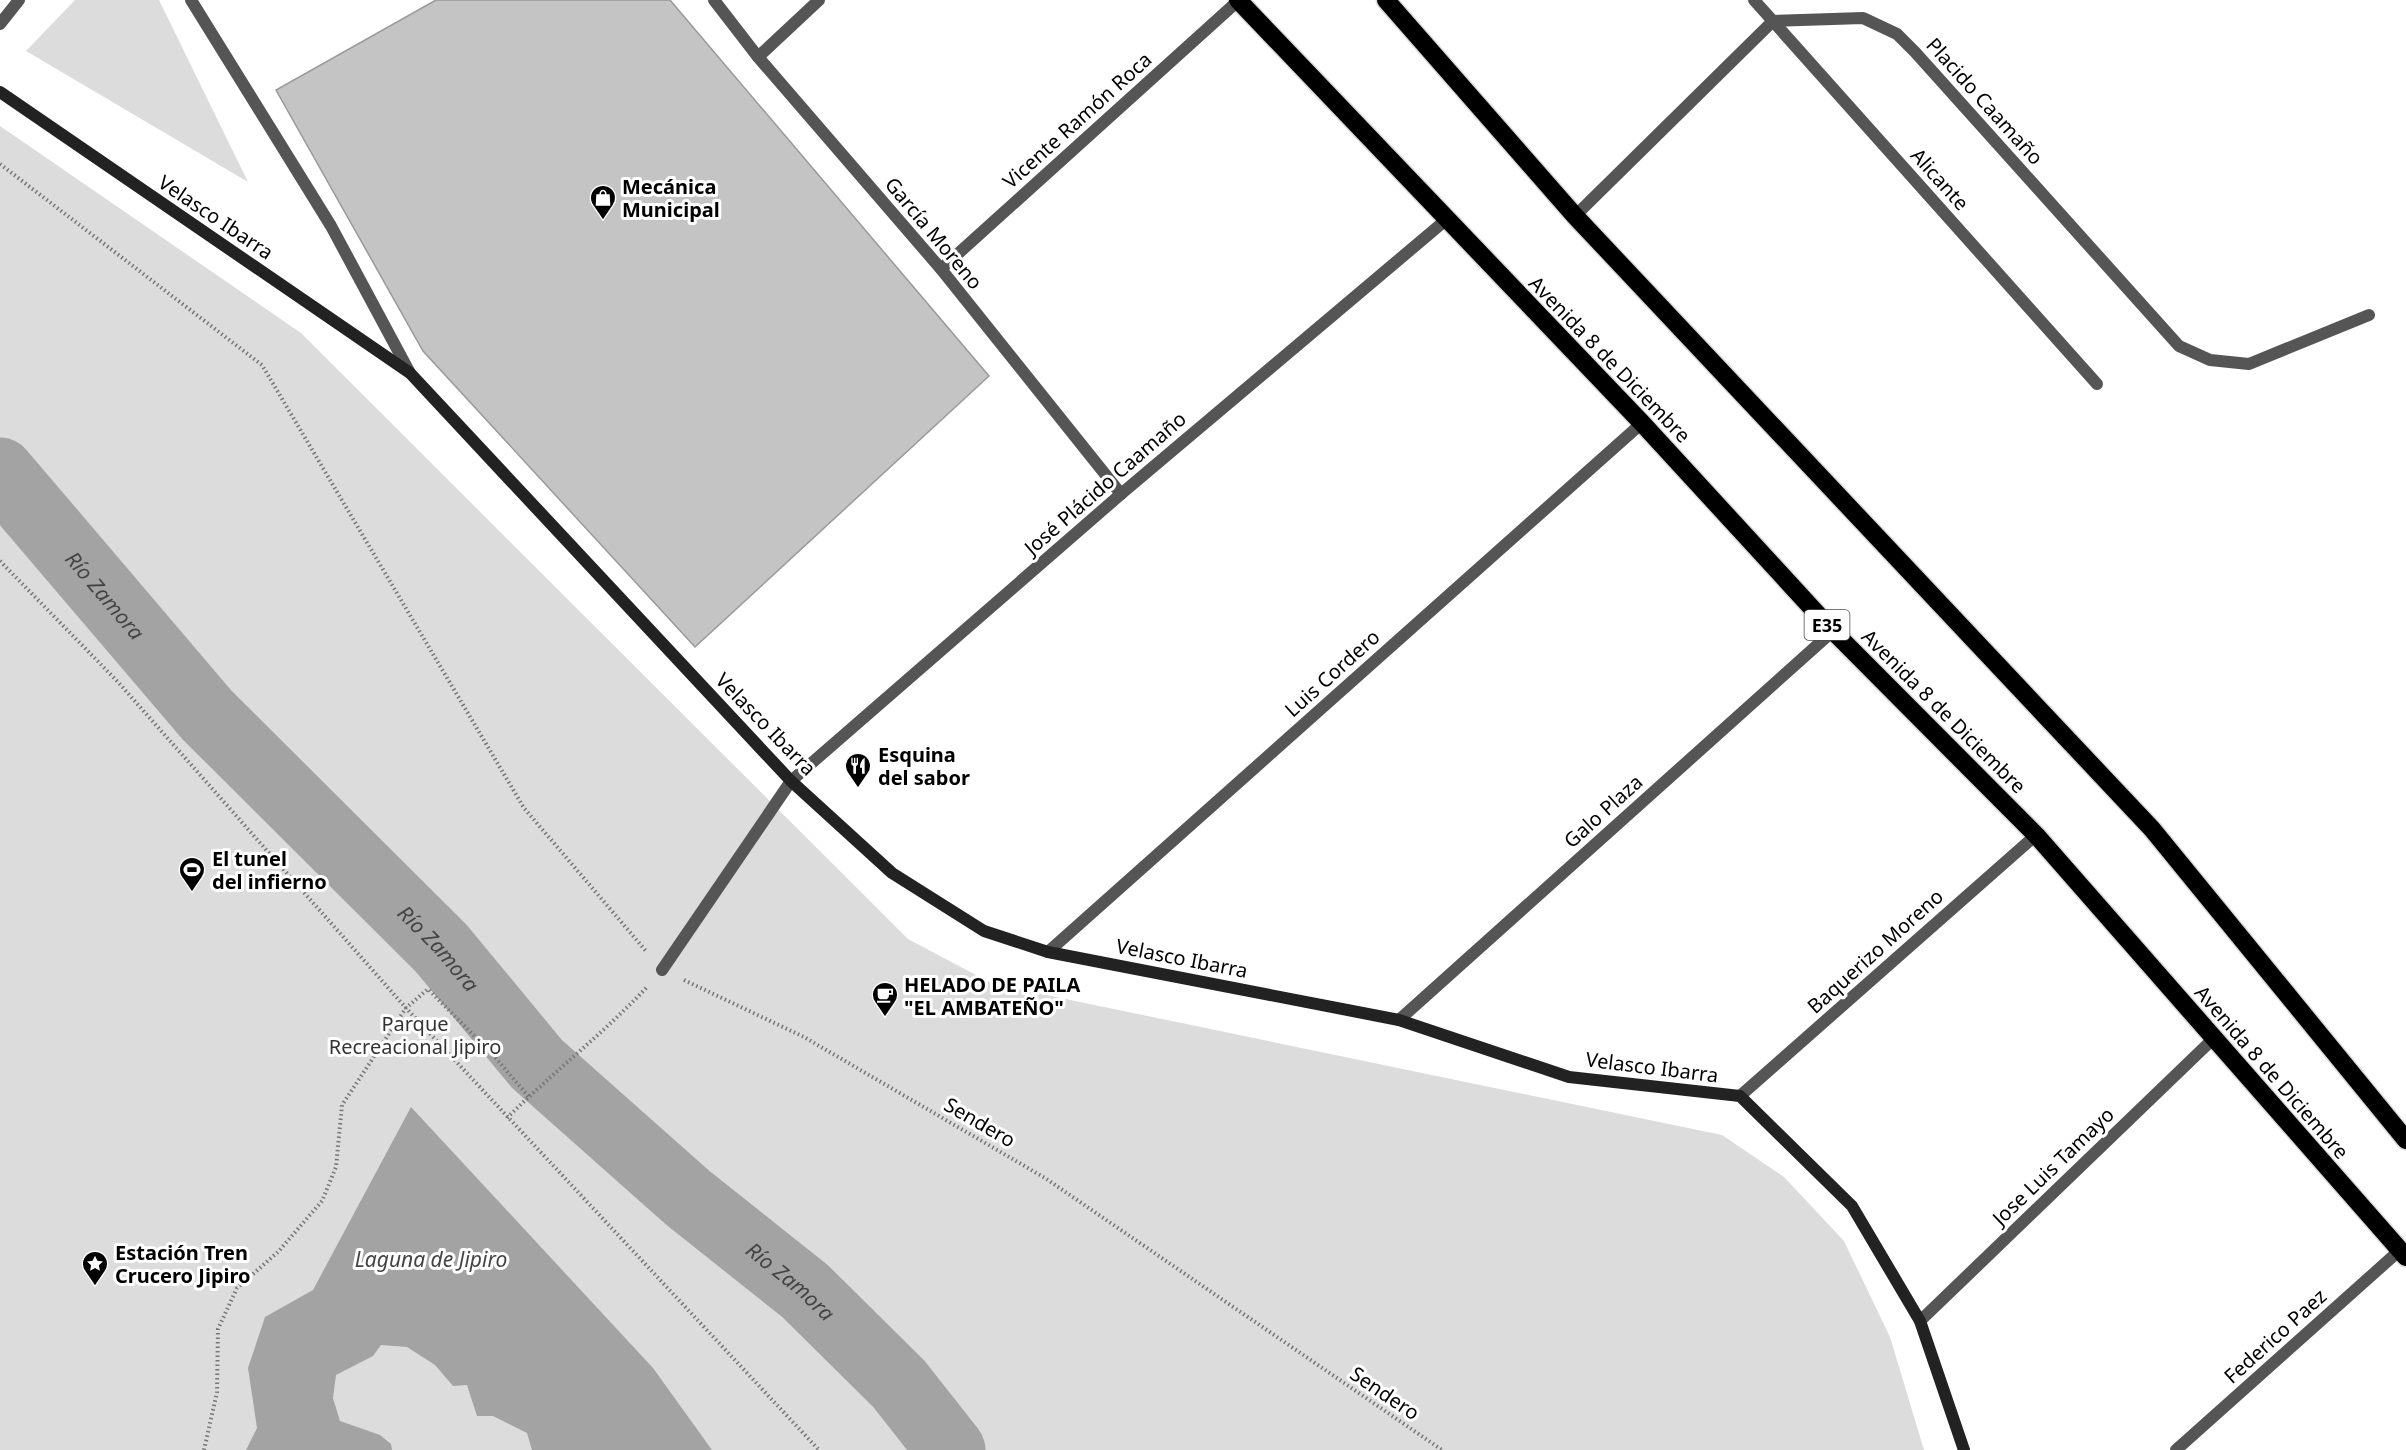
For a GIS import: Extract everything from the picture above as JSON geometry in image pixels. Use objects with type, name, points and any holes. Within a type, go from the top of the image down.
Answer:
[{"type":"highway","name":"Avenida 8 de Diciembre","points":[[1238,0],[1642,423],[1833,631],[2036,835],[2403,1254]]},
{"type":"highway","points":[[1386,0],[1575,216],[2152,828],[2406,1140]]},
{"type":"street","points":[[0,24],[19,0]]},
{"type":"street","name":"Velasco Ibarra","points":[[191,0],[331,226],[410,373]]},
{"type":"street","name":"García Moreno","points":[[714,0],[758,57],[941,269],[1121,494]]},
{"type":"street","points":[[758,57],[819,0]]},
{"type":"street","name":"Vicente Ramón Roca","points":[[941,269],[1238,0]]},
{"type":"street","name":"Alicante","points":[[1754,0],[2097,384]]},
{"type":"street","name":"Placido Caamaño","points":[[1773,21],[1863,18],[1897,34],[2178,346],[2210,360],[2249,364],[2369,315]]},
{"type":"street","points":[[1575,216],[1773,21]]},
{"type":"street","name":"Velasco Ibarra","points":[[0,92],[410,373],[791,781],[892,873],[984,931],[1048,952],[1399,1020],[1569,1077],[1740,1096],[1852,1206],[1920,1321],[1964,1450]]},
{"type":"street","name":"José Plácido Caamaño","points":[[662,970],[791,781],[1121,494],[1447,219]]},
{"type":"street","name":"Luis Cordero","points":[[1048,952],[1642,423]]},
{"type":"street","name":"Galo Plaza","points":[[1399,1020],[1833,631]]},
{"type":"street","name":"Baquerizo Moreno","points":[[1740,1096],[2036,835]]},
{"type":"street","name":"Jose Luis Tamayo","points":[[1920,1321],[2213,1039]]},
{"type":"street","name":"Federico Paez","points":[[2176,1450],[2403,1254]]},
{"type":"path","points":[[0,164],[262,365],[524,808],[662,970],[623,1013],[535,1090],[507,1118]]},
{"type":"path","points":[[0,561],[118,682],[406,1008],[819,1450]]},
{"type":"path","points":[[0,566],[8,569]]},
{"type":"path","name":"Sendero","points":[[662,970],[804,1037],[1045,1178],[1442,1450]]},
{"type":"path","points":[[204,1450],[217,1392],[218,1329],[237,1288],[278,1252],[322,1202],[336,1167],[342,1105],[406,1008],[428,989],[494,1056],[529,1096]]},
{"type":"green space","points":[[75,0],[159,0],[248,182],[26,51]]},
{"type":"green space","name":"Parque Recreacional Jipiro","points":[[0,126],[301,333],[908,939],[993,984],[1722,1135],[1784,1177],[1844,1241],[1890,1337],[1924,1450],[0,1450]]},
{"type":"water","name":"Laguna de Jipiro","points":[[411,1107],[653,1368],[712,1450],[532,1450],[527,1433],[493,1416],[477,1416],[467,1385],[453,1386],[435,1365],[407,1347],[381,1345],[373,1356],[336,1375],[333,1398],[340,1421],[380,1435],[391,1444],[392,1450],[246,1450],[257,1428],[248,1368],[265,1317],[313,1290]]},
{"type":"building","name":"Mecánica Municipal","points":[[436,0],[670,0],[989,376],[695,647],[423,351],[276,90]]},
{"type":"waterway","name":"Río Zamora","points":[[0,472],[207,715],[441,948],[537,1064],[688,1198],[805,1291],[899,1384],[951,1450]]},
{"type":"place","name":"Mecánica Municipal","points":[[603,221]]},
{"type":"place","name":"Esquina del sabor","points":[[858,789]]},
{"type":"place","name":"El tunel del infierno","points":[[192,893]]},
{"type":"place","name":"HELADO DE PAILA \"EL AMBATEÑO\"","points":[[885,1018]]},
{"type":"place","name":"Estación Tren Crucero Jipiro","points":[[95,1287]]}]
